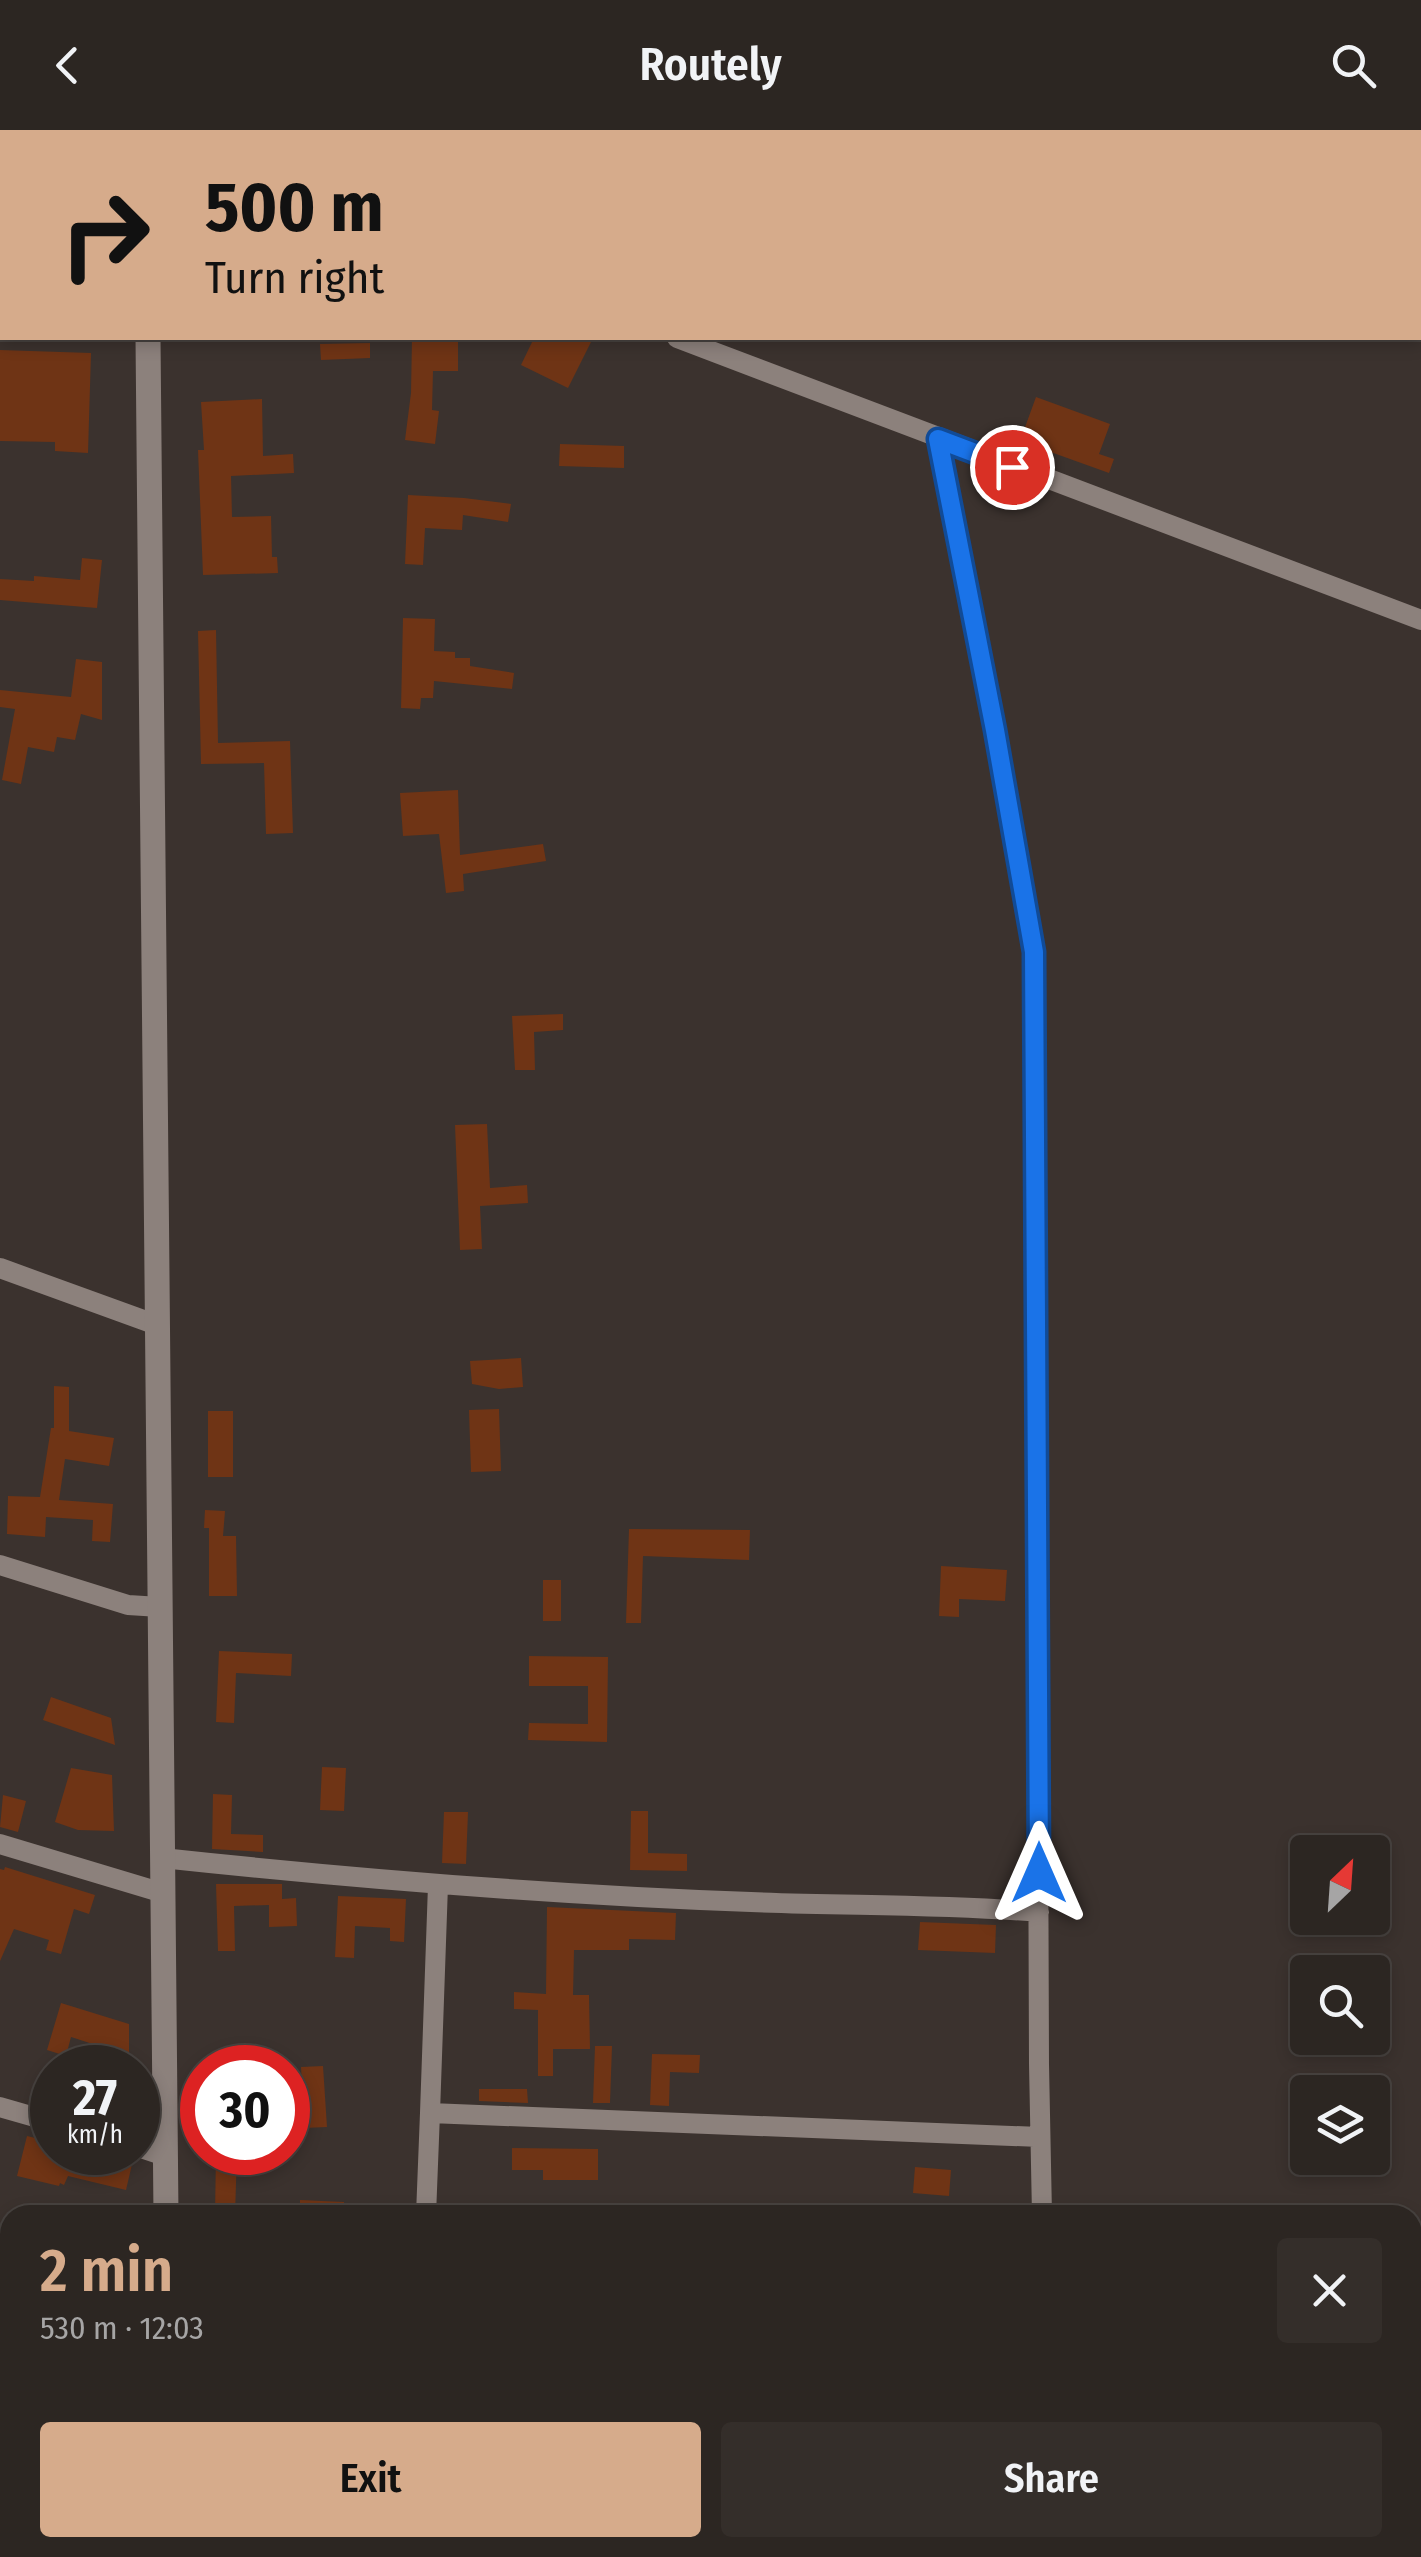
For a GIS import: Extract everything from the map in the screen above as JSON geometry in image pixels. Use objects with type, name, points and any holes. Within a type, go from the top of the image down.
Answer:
[{"type":"street","points":[[148,340],[166,2205]]},
{"type":"street","points":[[683,340],[1421,620]]},
{"type":"street","points":[[938,439],[1034,952],[1042,2205]]},
{"type":"street","points":[[0,1268],[157,1325]]},
{"type":"street","points":[[0,1565],[128,1604],[160,1606]]},
{"type":"street","points":[[0,1844],[162,1893]]},
{"type":"street","points":[[162,1858],[438,1885],[1039,1912]]},
{"type":"street","points":[[426,2205],[438,1885]]},
{"type":"street","points":[[0,2106],[30,2115]]},
{"type":"street","points":[[430,2112],[1040,2137]]},
{"type":"street","points":[[160,2154],[166,2156]]},
{"type":"building","points":[[412,340],[458,340],[458,371],[433,371],[432,410],[439,411],[435,444],[405,440]]},
{"type":"building","points":[[533,340],[592,340],[568,388],[521,365]]},
{"type":"building","points":[[370,343],[370,358],[321,360],[320,344]]},
{"type":"building","points":[[0,350],[91,353],[88,453],[55,451],[55,442],[0,441]]},
{"type":"building","points":[[1036,397],[1110,424],[1099,454],[1114,459],[1109,473],[1020,441]]},
{"type":"building","points":[[262,399],[263,456],[293,454],[294,473],[231,476],[232,517],[271,516],[272,557],[277,557],[278,573],[203,575],[198,450],[204,450],[201,402]]},
{"type":"building","points":[[560,444],[624,446],[624,468],[559,466]]},
{"type":"building","points":[[408,495],[511,504],[508,522],[463,515],[462,530],[425,528],[423,565],[405,564]]},
{"type":"building","points":[[82,558],[102,560],[97,608],[0,600],[0,579],[34,581],[34,576],[80,580]]},
{"type":"building","points":[[403,618],[435,619],[434,651],[455,652],[455,658],[470,658],[470,666],[514,673],[512,689],[434,681],[433,698],[421,698],[420,709],[401,708]]},
{"type":"building","points":[[216,630],[218,743],[290,741],[293,833],[266,834],[264,763],[201,764],[198,631]]},
{"type":"building","points":[[76,659],[102,662],[102,720],[81,714],[75,740],[57,737],[54,752],[28,747],[21,784],[2,780],[15,709],[0,707],[0,690],[71,697]]},
{"type":"building","points":[[458,790],[460,855],[543,844],[546,861],[463,874],[464,891],[446,893],[439,834],[403,836],[400,793]]},
{"type":"building","points":[[563,1014],[563,1030],[534,1032],[535,1070],[515,1070],[512,1016]]},
{"type":"building","points":[[487,1124],[490,1188],[527,1185],[528,1203],[480,1206],[482,1249],[460,1250],[455,1125]]},
{"type":"building","points":[[521,1358],[523,1387],[499,1389],[472,1384],[470,1361]]},
{"type":"building","points":[[54,1386],[69,1387],[69,1431],[114,1438],[109,1466],[65,1459],[59,1500],[113,1504],[110,1542],[92,1541],[93,1520],[46,1517],[45,1537],[7,1534],[8,1496],[40,1497],[54,1428]]},
{"type":"building","points":[[499,1409],[501,1471],[471,1472],[469,1410]]},
{"type":"building","points":[[208,1411],[233,1411],[233,1477],[208,1477]]},
{"type":"building","points":[[205,1510],[225,1511],[223,1536],[236,1536],[237,1596],[209,1596],[209,1528],[204,1528]]},
{"type":"building","points":[[629,1529],[750,1530],[749,1560],[643,1556],[641,1623],[626,1623]]},
{"type":"building","points":[[941,1566],[1007,1570],[1005,1601],[959,1599],[959,1617],[939,1616]]},
{"type":"building","points":[[543,1580],[561,1580],[561,1621],[543,1621]]},
{"type":"building","points":[[219,1651],[292,1654],[291,1676],[236,1673],[234,1723],[216,1722]]},
{"type":"building","points":[[529,1656],[608,1657],[607,1742],[528,1740],[529,1723],[588,1724],[588,1686],[529,1686]]},
{"type":"building","points":[[51,1697],[111,1718],[115,1745],[43,1720]]},
{"type":"building","points":[[322,1767],[346,1768],[344,1811],[320,1810]]},
{"type":"building","points":[[71,1768],[112,1775],[114,1831],[78,1830],[55,1822]]},
{"type":"building","points":[[213,1794],[232,1795],[231,1834],[263,1835],[263,1852],[212,1849]]},
{"type":"building","points":[[3,1795],[26,1801],[18,1832],[0,1827]]},
{"type":"building","points":[[631,1811],[648,1811],[648,1853],[687,1854],[687,1871],[630,1870]]},
{"type":"building","points":[[444,1812],[468,1812],[466,1864],[442,1863]]},
{"type":"building","points":[[5,1867],[95,1895],[89,1914],[74,1909],[61,1954],[46,1950],[49,1940],[14,1929],[0,1961],[0,1869]]},
{"type":"building","points":[[216,1884],[282,1884],[282,1899],[296,1898],[297,1926],[269,1927],[269,1905],[234,1906],[235,1951],[218,1951]]},
{"type":"building","points":[[338,1896],[406,1899],[404,1942],[390,1941],[390,1928],[355,1926],[354,1958],[335,1957]]},
{"type":"building","points":[[547,1907],[676,1913],[675,1940],[629,1939],[629,1950],[574,1950],[573,1995],[589,1995],[590,2049],[553,2049],[553,2076],[538,2076],[538,2010],[514,2009],[514,1992],[546,1994]]},
{"type":"building","points":[[920,1922],[996,1925],[995,1953],[918,1950]]},
{"type":"building","points":[[61,2003],[129,2024],[129,2045],[96,2045],[71,2037],[69,2045],[48,2045]]},
{"type":"building","points":[[595,2046],[612,2046],[610,2103],[593,2103]]},
{"type":"building","points":[[652,2054],[700,2055],[699,2073],[670,2072],[669,2106],[650,2105]]},
{"type":"building","points":[[323,2066],[327,2127],[310,2128],[310,2067]]},
{"type":"building","points":[[479,2089],[527,2089],[528,2103],[479,2101]]},
{"type":"building","points":[[27,2136],[30,2175],[130,2175],[126,2190],[68,2176],[64,2185],[59,2186],[17,2176]]},
{"type":"building","points":[[512,2148],[598,2149],[598,2180],[543,2180],[543,2170],[512,2170]]},
{"type":"building","points":[[915,2167],[951,2170],[949,2196],[913,2193]]},
{"type":"building","points":[[216,2175],[236,2175],[235,2205],[215,2205]]},
{"type":"building","points":[[300,2200],[344,2202],[344,2205],[300,2205]]},
{"type":"route","points":[[1012,467],[938,439],[1034,952],[1039,1873]]}]
